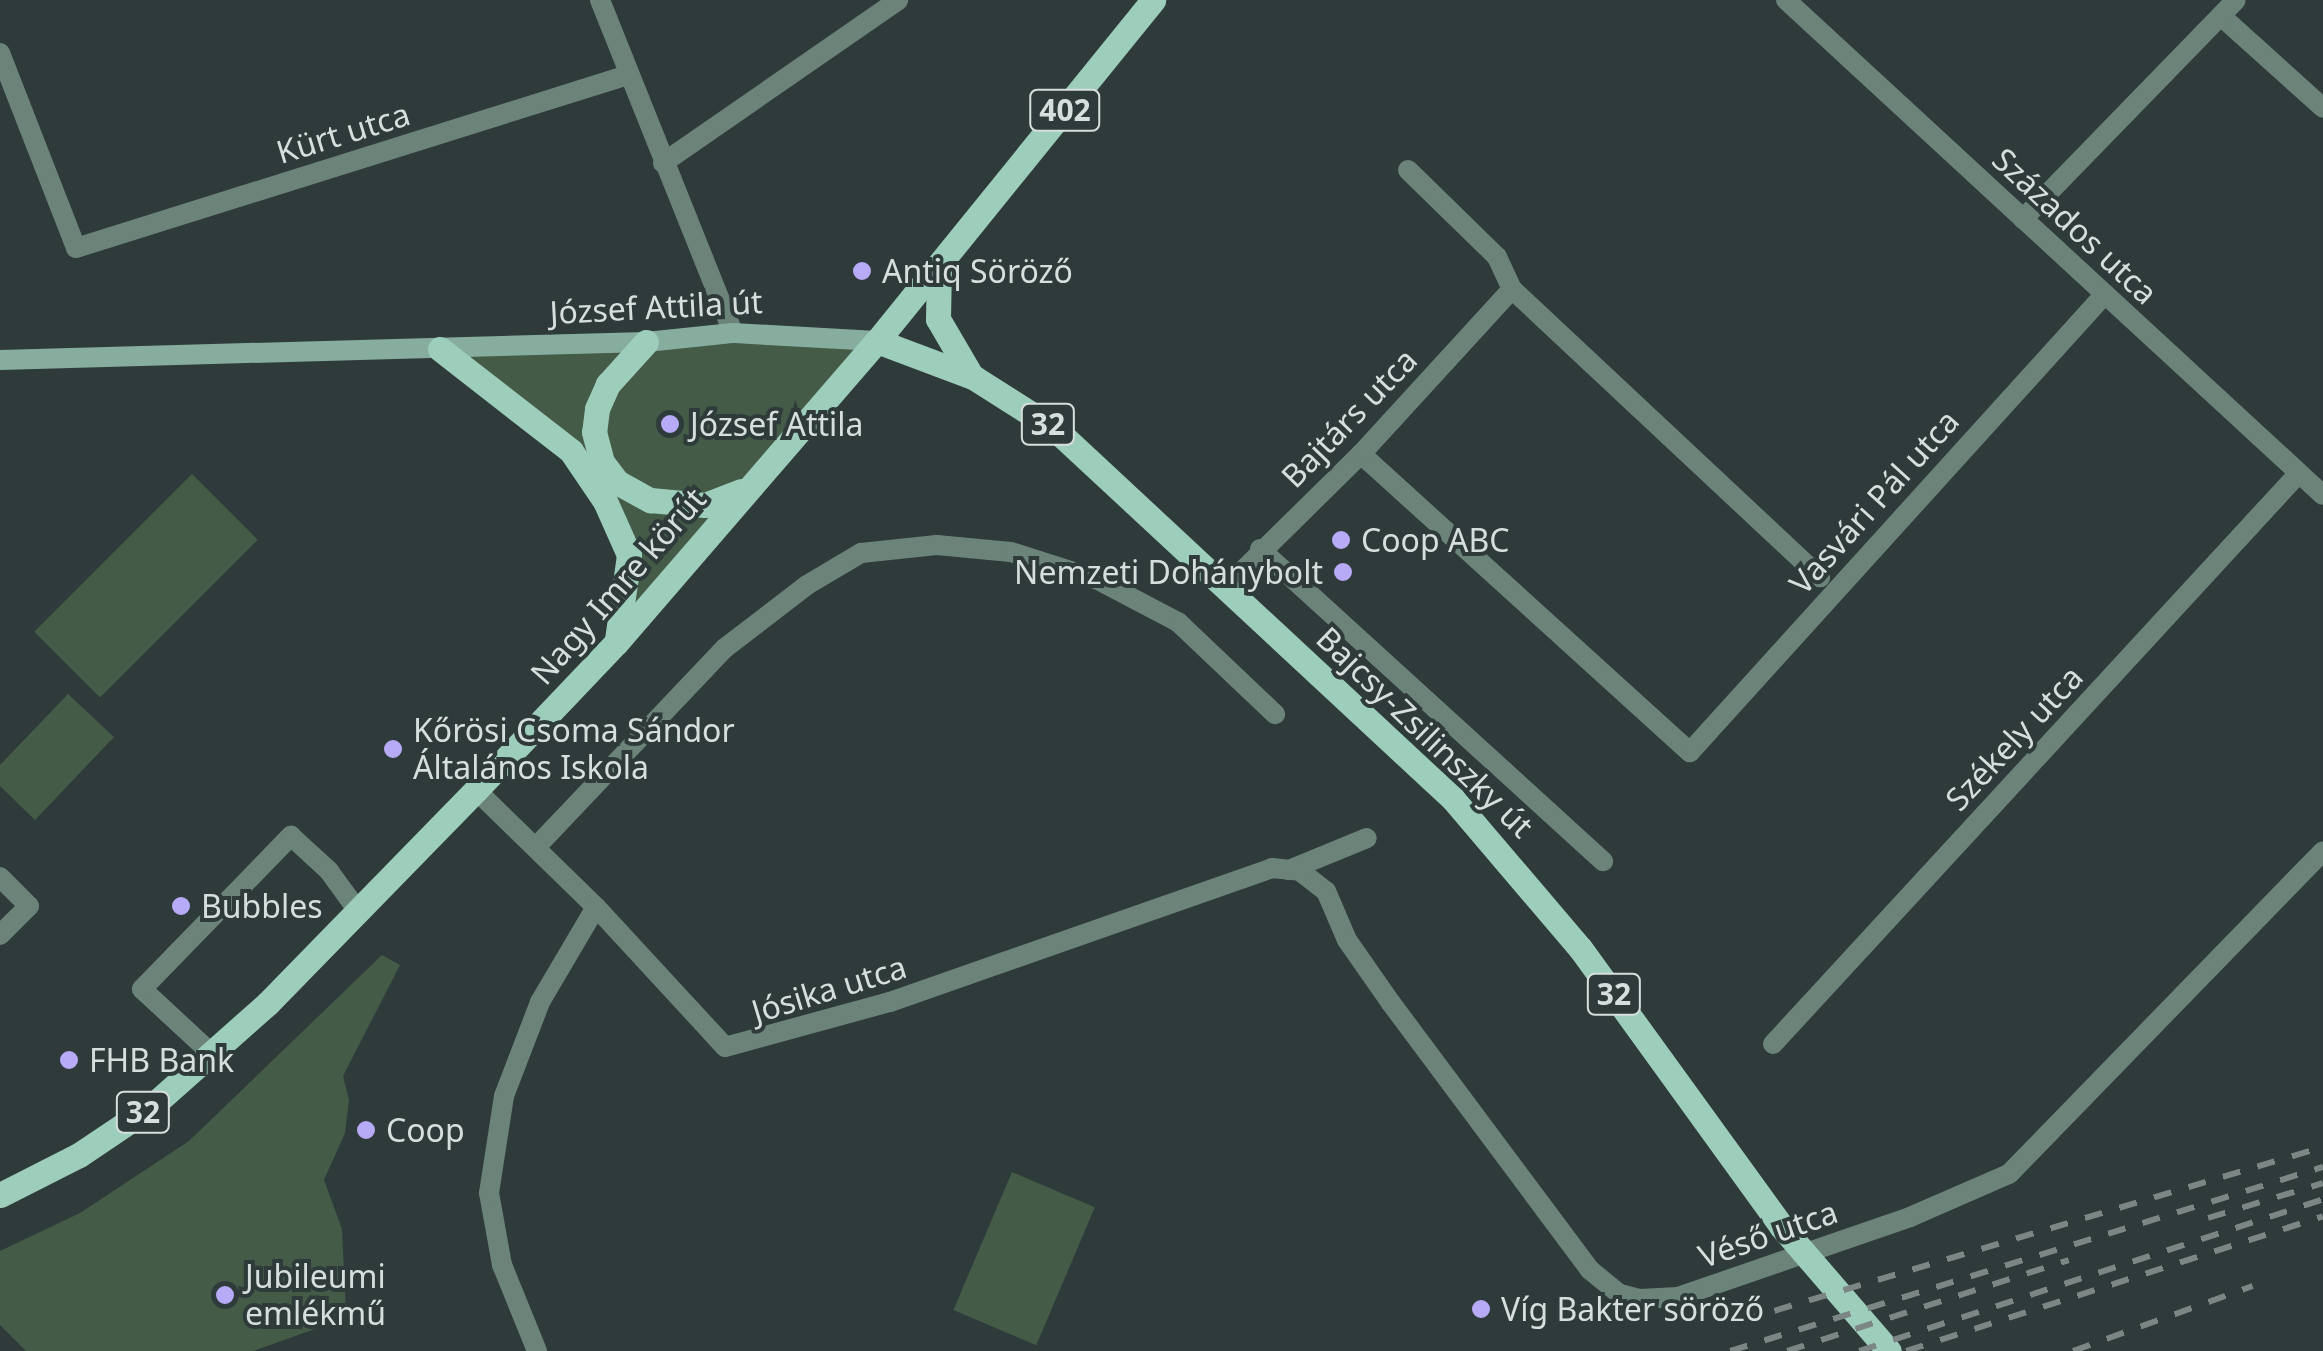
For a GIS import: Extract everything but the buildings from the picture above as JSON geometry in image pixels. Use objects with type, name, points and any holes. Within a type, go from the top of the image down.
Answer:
[{"type":"main road","name":"402","points":[[877,341],[1153,0]]},
{"type":"main road","points":[[939,267],[938,319],[973,377]]},
{"type":"main road","name":"Bajcsy-Zsilinszky út","points":[[877,341],[973,377],[1055,430],[1378,727],[1515,866],[1826,1282],[1889,1351]]},
{"type":"main road","name":"Nagy Imre körút","points":[[0,1195],[79,1156],[152,1106],[358,911],[616,644],[877,341]]},
{"type":"main road","points":[[646,342],[608,384],[596,409],[594,432],[602,462],[617,482],[650,500],[706,505],[746,489]]},
{"type":"main road","points":[[440,349],[572,451],[605,501],[629,554],[616,644]]},
{"type":"street","points":[[600,0],[733,333]]},
{"type":"street","points":[[663,163],[898,0]]},
{"type":"street","name":"Százados utca","points":[[1786,0],[2323,495]]},
{"type":"street","points":[[2023,219],[2236,0]]},
{"type":"street","points":[[2220,16],[2323,108]]},
{"type":"street","name":"Kürt utca","points":[[0,52],[76,248],[628,75]]},
{"type":"street","points":[[1408,170],[1497,257],[1512,289],[1820,577]]},
{"type":"street","name":"Bajtárs utca","points":[[1226,587],[1260,549],[1362,454],[1512,289]]},
{"type":"street","name":"Vasvári Pál utca","points":[[1362,454],[1690,752],[2104,294]]},
{"type":"street","name":"József Attila út","points":[[0,360],[646,342],[733,333],[877,341]]},
{"type":"street","name":"Székely utca","points":[[1773,1044],[2299,473]]},
{"type":"street","points":[[537,846],[725,648],[807,585],[861,553],[937,545],[1011,552],[1096,579],[1178,622],[1275,714]]},
{"type":"street","points":[[1260,549],[1603,861]]},
{"type":"street","name":"Jósika utca","points":[[476,790],[537,846],[725,1047],[746,1046],[1272,868],[1294,870],[1368,838]]},
{"type":"street","points":[[211,1052],[142,989],[291,836],[358,911]]},
{"type":"street","name":"Véső utca","points":[[1294,870],[1326,892],[1347,940],[1590,1270],[1620,1294],[1640,1299],[1696,1291],[1910,1216],[2009,1174],[2323,852]]},
{"type":"street","points":[[0,877],[29,906],[0,935]]},
{"type":"street","points":[[537,1351],[502,1265],[489,1193],[504,1096],[540,1002],[596,907]]},
{"type":"green space","points":[[877,341],[616,643],[629,555],[571,451],[440,349]]},
{"type":"green space","points":[[192,474],[258,540],[100,697],[34,632]]},
{"type":"green space","points":[[68,694],[114,737],[35,820],[0,786],[0,765]]},
{"type":"green space","points":[[382,955],[400,965],[343,1076],[349,1100],[345,1133],[324,1180],[342,1229],[346,1313],[340,1320],[253,1351],[26,1351],[0,1325],[0,1251],[80,1213],[189,1141]]},
{"type":"green space","points":[[1012,1172],[1095,1207],[1036,1345],[953,1310]]},
{"type":"railway","points":[[1740,1321],[2323,1147]]},
{"type":"railway","points":[[1730,1351],[2323,1167]]},
{"type":"railway","points":[[2208,1218],[2323,1183]]},
{"type":"railway","points":[[1859,1351],[2323,1199]]},
{"type":"railway","points":[[1906,1351],[2323,1216]]},
{"type":"railway","points":[[1787,1351],[2069,1260]]},
{"type":"railway","points":[[2073,1351],[2253,1286]]},
{"type":"place","name":"Antiq Söröző","points":[[862,271]]},
{"type":"place","name":"József Attila","points":[[670,424]]},
{"type":"place","name":"Coop ABC","points":[[1341,540]]},
{"type":"place","name":"Nemzeti Dohánybolt","points":[[1343,572]]},
{"type":"place","name":"Kőrösi Csoma Sándor Általános Iskola","points":[[393,749]]},
{"type":"place","name":"Bubbles","points":[[181,906]]},
{"type":"place","name":"FHB Bank","points":[[69,1060]]},
{"type":"place","name":"Coop","points":[[366,1130]]},
{"type":"place","name":"Jubileumi emlékmű","points":[[225,1295]]},
{"type":"place","name":"Víg Bakter söröző","points":[[1481,1309]]}]
